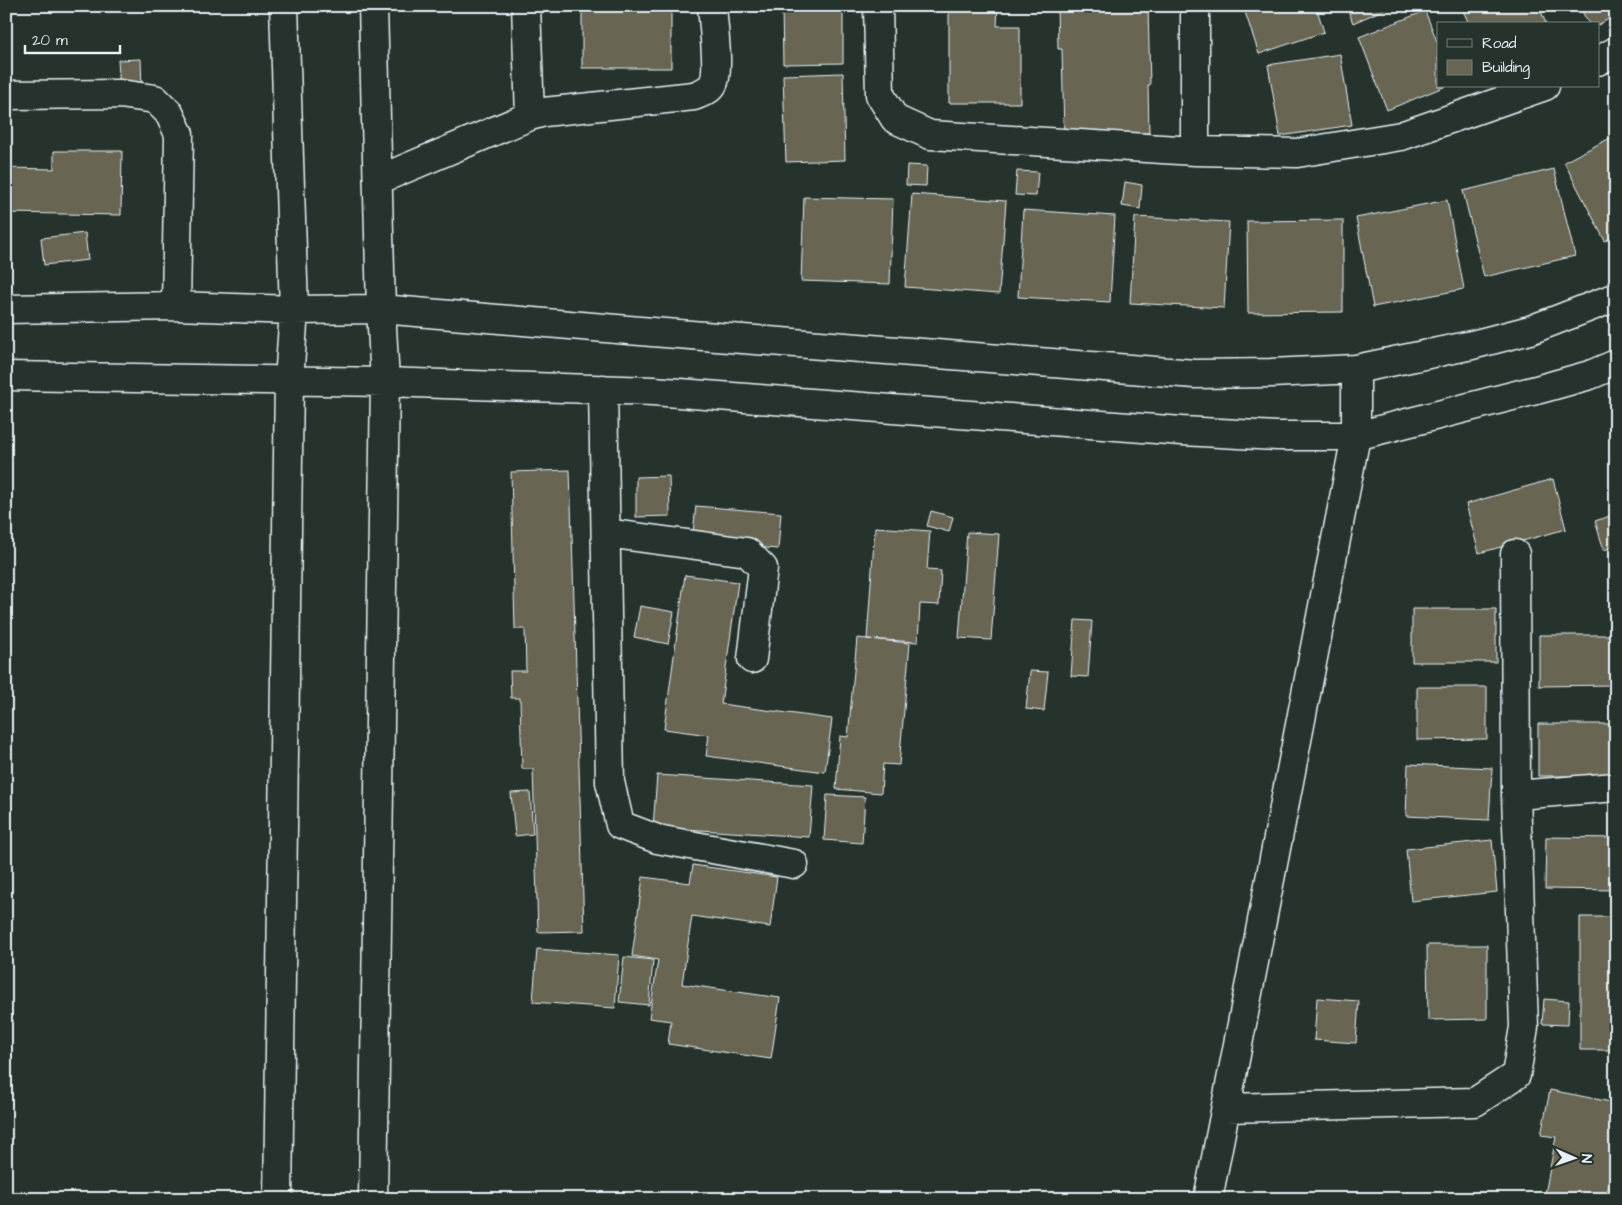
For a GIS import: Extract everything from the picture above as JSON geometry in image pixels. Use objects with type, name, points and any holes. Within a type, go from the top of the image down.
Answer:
[{"type":"street","points":[[278,1199],[289,381],[294,310],[284,6]]},
{"type":"street","points":[[373,6],[381,309],[385,382],[373,1199]]},
{"type":"street","points":[[526,6],[530,116]]},
{"type":"street","points":[[378,180],[530,116],[544,112],[694,96],[706,92],[714,83],[716,69],[712,6]]},
{"type":"street","points":[[878,6],[880,95],[895,119],[930,134],[1195,151],[1297,153],[1401,136],[1539,88]]},
{"type":"street","points":[[1195,6],[1195,151]]},
{"type":"street","points":[[1600,60],[1616,51]]},
{"type":"street","points":[[6,95],[120,94],[155,99],[168,113],[180,134],[176,306]]},
{"type":"street","points":[[6,309],[176,306],[294,310],[381,309],[1194,374],[1356,370],[1472,345],[1530,330],[1616,297]]},
{"type":"street","points":[[6,376],[385,382],[653,391],[1182,431],[1277,436],[1356,436],[1581,377],[1616,364]]},
{"type":"street","points":[[1208,1199],[1356,436],[1356,370]]},
{"type":"street","points":[[603,389],[610,782],[620,825],[657,839],[794,864]]},
{"type":"street","points":[[606,533],[747,552],[764,568],[752,659]]},
{"type":"street","points":[[1226,1108],[1475,1102],[1516,1075],[1524,1027],[1516,795],[1515,554]]},
{"type":"street","points":[[1516,795],[1616,787]]},
{"type":"building","points":[[582,6],[671,6],[671,68],[582,68]]},
{"type":"building","points":[[782,6],[843,6],[843,63],[783,64]]},
{"type":"building","points":[[949,6],[998,6],[997,26],[1020,26],[1020,103],[949,103]]},
{"type":"building","points":[[1057,6],[1148,7],[1149,133],[1064,136],[1062,49],[1058,49]]},
{"type":"building","points":[[1243,6],[1316,6],[1324,32],[1259,54]]},
{"type":"building","points":[[1346,6],[1392,6],[1353,23]]},
{"type":"building","points":[[1461,6],[1539,6],[1545,22],[1468,22]]},
{"type":"building","points":[[1579,6],[1616,6],[1616,15],[1600,24],[1600,22],[1588,22]]},
{"type":"building","points":[[1425,11],[1437,41],[1437,88],[1441,88],[1387,110],[1359,37]]},
{"type":"building","points":[[1340,54],[1352,125],[1280,136],[1268,65]]},
{"type":"building","points":[[141,59],[142,89],[120,90],[118,60]]},
{"type":"building","points":[[843,73],[845,160],[786,162],[783,75]]},
{"type":"building","points":[[1616,135],[1616,236],[1605,241],[1564,162]]},
{"type":"building","points":[[54,151],[122,151],[121,215],[6,213],[6,168],[54,169]]},
{"type":"building","points":[[907,165],[927,166],[926,186],[906,185]]},
{"type":"building","points":[[1554,169],[1575,256],[1484,277],[1463,191]]},
{"type":"building","points":[[1017,171],[1038,172],[1036,196],[1015,195]]},
{"type":"building","points":[[1125,182],[1142,185],[1140,209],[1122,206]]},
{"type":"building","points":[[912,194],[1006,201],[999,294],[905,287]]},
{"type":"building","points":[[804,197],[893,199],[890,284],[801,281]]},
{"type":"building","points":[[1447,200],[1464,289],[1373,307],[1356,218]]},
{"type":"building","points":[[1023,210],[1115,216],[1110,302],[1018,297]]},
{"type":"building","points":[[1135,217],[1229,222],[1224,308],[1130,303]]},
{"type":"building","points":[[1343,220],[1343,312],[1248,313],[1247,221]]},
{"type":"building","points":[[85,233],[88,260],[44,265],[41,238]]},
{"type":"building","points":[[570,470],[584,931],[538,932],[533,769],[522,769],[520,698],[511,698],[510,671],[526,671],[525,629],[515,629],[511,472]]},
{"type":"building","points":[[669,476],[670,516],[636,517],[636,477]]},
{"type":"building","points":[[1553,479],[1566,529],[1479,553],[1466,504]]},
{"type":"building","points":[[696,506],[781,513],[778,549],[692,542]]},
{"type":"building","points":[[931,511],[953,517],[949,532],[927,526]]},
{"type":"building","points":[[1616,514],[1616,546],[1604,550],[1595,521]]},
{"type":"building","points":[[875,527],[930,531],[927,570],[941,571],[939,605],[920,604],[918,642],[867,639]]},
{"type":"building","points":[[967,532],[999,534],[991,640],[959,638]]},
{"type":"building","points":[[685,575],[738,582],[721,704],[832,719],[825,772],[706,756],[709,735],[664,729]]},
{"type":"building","points":[[640,606],[674,612],[668,644],[634,637]]},
{"type":"building","points":[[1412,609],[1496,609],[1496,662],[1412,662]]},
{"type":"building","points":[[1075,620],[1092,621],[1088,677],[1071,676]]},
{"type":"building","points":[[1539,635],[1616,635],[1616,685],[1539,686]]},
{"type":"building","points":[[857,638],[910,643],[899,765],[883,764],[881,793],[836,789],[840,736],[848,737]]},
{"type":"building","points":[[1030,671],[1048,672],[1044,711],[1026,709]]},
{"type":"building","points":[[1417,687],[1487,687],[1487,739],[1417,740]]},
{"type":"building","points":[[1538,724],[1616,724],[1616,776],[1538,776]]},
{"type":"building","points":[[1408,764],[1492,768],[1489,820],[1406,816]]},
{"type":"building","points":[[657,775],[813,785],[809,837],[653,827]]},
{"type":"building","points":[[530,792],[533,834],[515,836],[511,793]]},
{"type":"building","points":[[827,795],[865,797],[862,843],[824,840]]},
{"type":"building","points":[[1546,837],[1616,838],[1616,890],[1545,889]]},
{"type":"building","points":[[1492,840],[1497,892],[1411,901],[1406,849]]},
{"type":"building","points":[[693,865],[777,877],[770,927],[692,916],[682,984],[780,998],[771,1059],[668,1044],[671,1021],[649,1018],[658,960],[632,956],[643,877],[690,883]]},
{"type":"building","points":[[1580,917],[1616,917],[1616,1050],[1580,1050]]},
{"type":"building","points":[[1427,945],[1487,945],[1487,1019],[1428,1020]]},
{"type":"building","points":[[537,949],[619,955],[615,1008],[533,1002]]},
{"type":"building","points":[[624,957],[653,960],[649,1005],[619,1002]]},
{"type":"building","points":[[1317,998],[1359,1001],[1356,1043],[1314,1040]]},
{"type":"building","points":[[1544,999],[1569,1001],[1568,1025],[1542,1024]]},
{"type":"building","points":[[1550,1090],[1616,1103],[1616,1148],[1606,1199],[1544,1199],[1556,1137],[1541,1135]]}]
